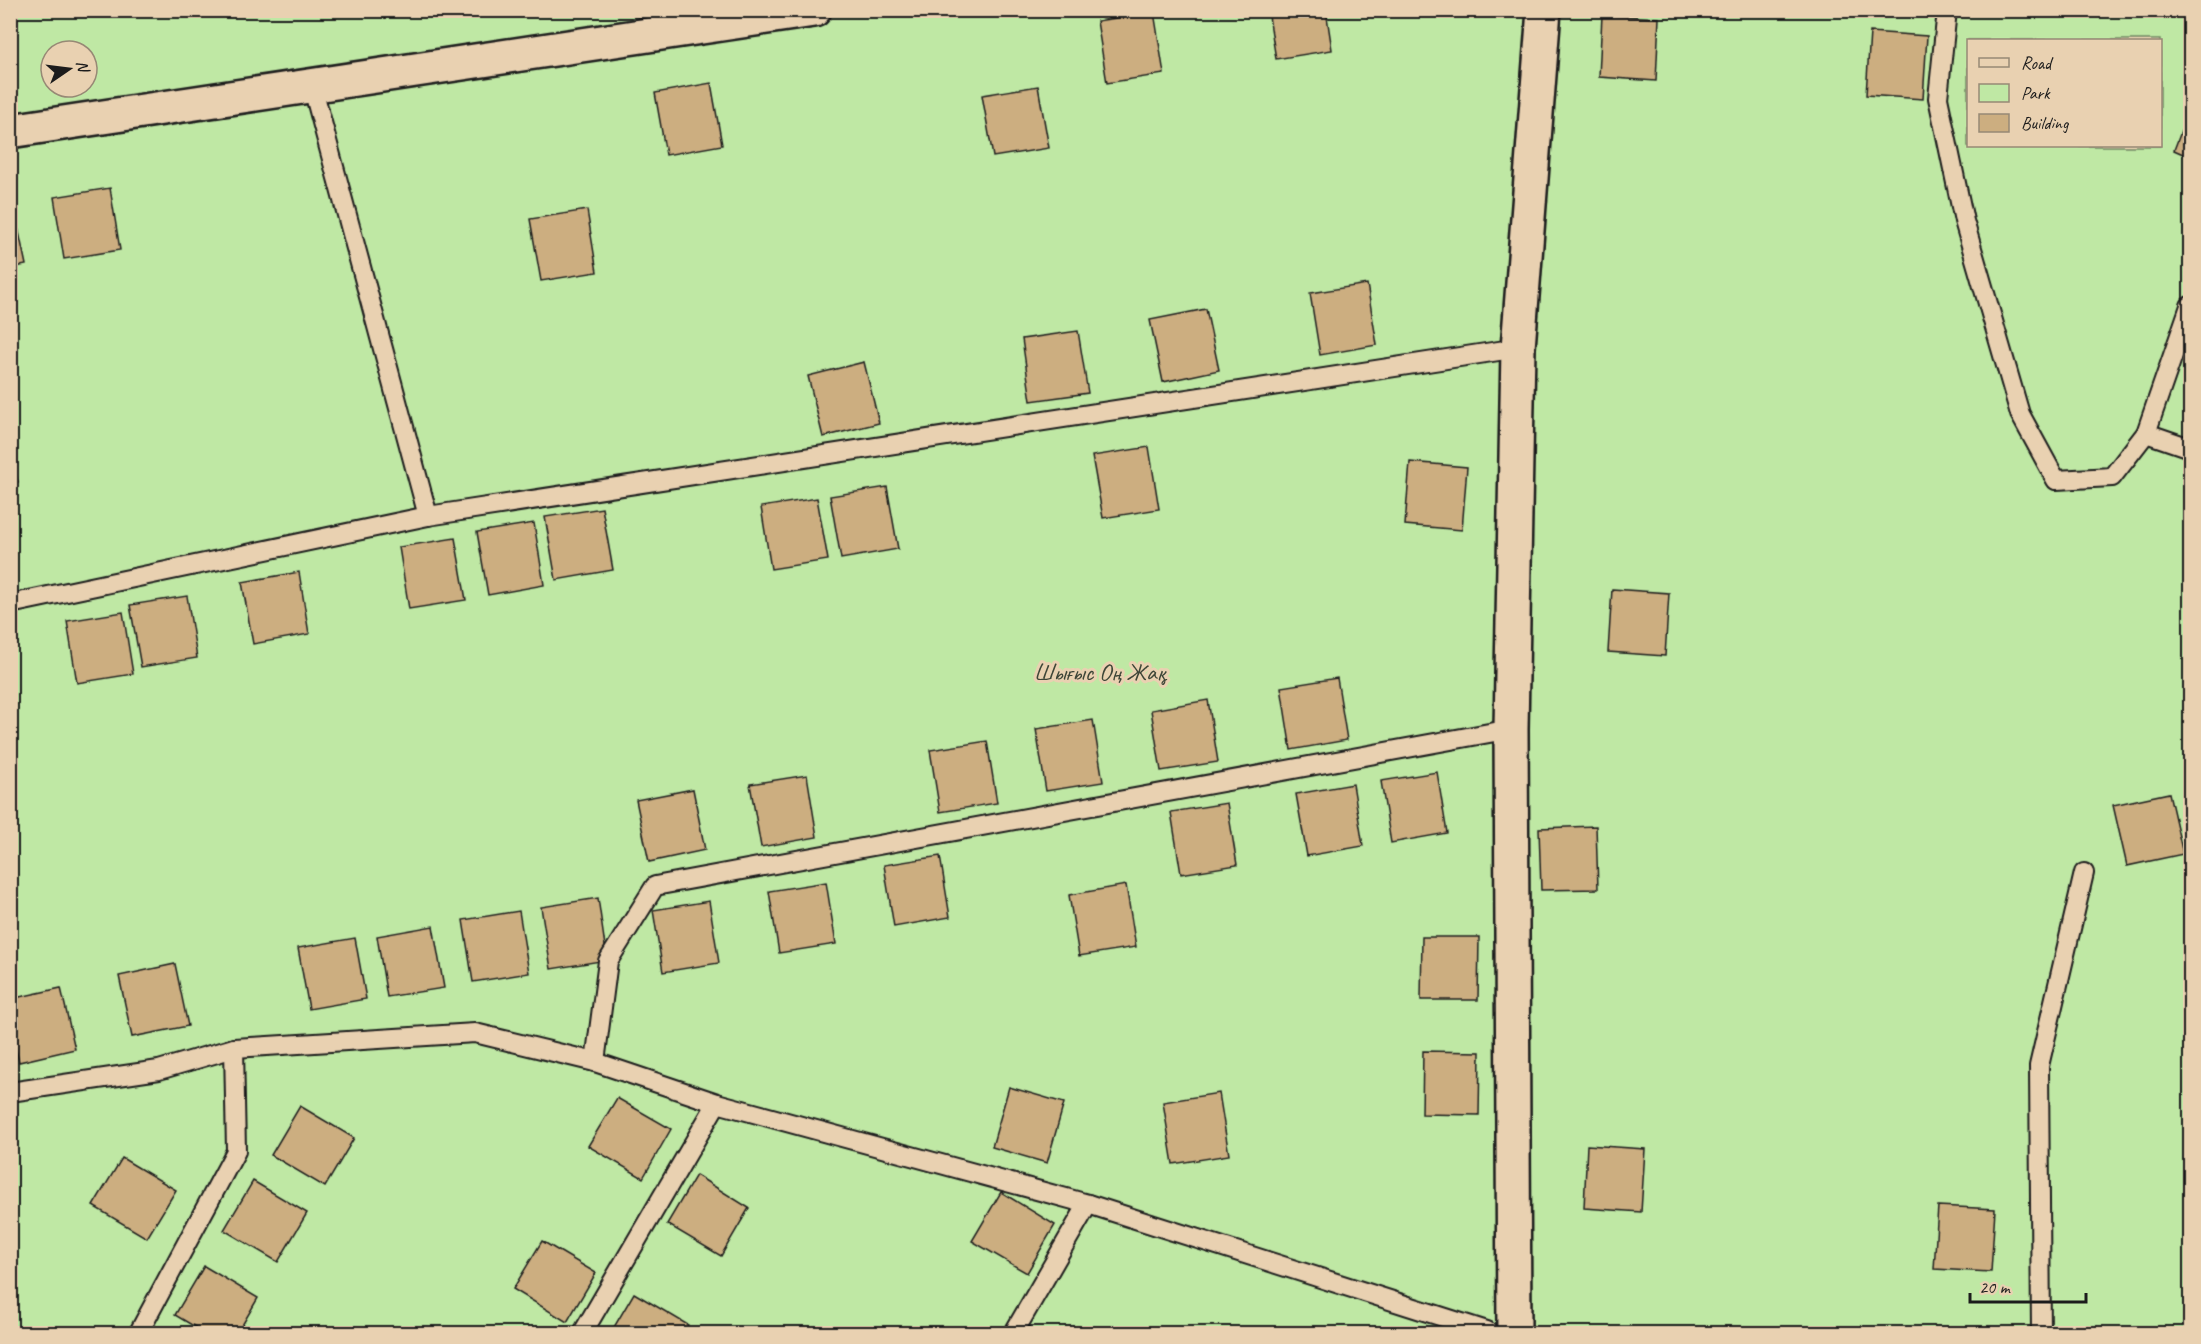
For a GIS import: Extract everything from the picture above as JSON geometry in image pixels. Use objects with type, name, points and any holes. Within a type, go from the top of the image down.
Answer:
[{"type":"street","points":[[10,131],[814,10]]},
{"type":"street","points":[[1514,1334],[1511,729],[1518,348],[1544,10]]},
{"type":"lane","points":[[1947,10],[1938,98],[1964,221],[2020,414],[2056,480],[2112,477],[2146,433],[2190,306]]},
{"type":"lane","points":[[312,85],[428,516]]},
{"type":"lane","points":[[10,604],[428,516],[1518,348]]},
{"type":"lane","points":[[2146,433],[2190,448]]},
{"type":"lane","points":[[595,1062],[608,961],[655,886],[1511,729]]},
{"type":"lane","points":[[2041,1334],[2039,1066],[2084,873]]},
{"type":"lane","points":[[10,1092],[159,1070],[234,1048],[475,1033],[595,1062],[717,1103],[1088,1204],[1486,1330],[1490,1334]]},
{"type":"lane","points":[[138,1334],[237,1151],[234,1048]]},
{"type":"lane","points":[[582,1334],[717,1103]]},
{"type":"lane","points":[[1013,1334],[1088,1204]]},
{"type":"green space","name":"Шығыс Оң Жақ","points":[[11,11],[2190,11],[2190,1333],[11,1333]]},
{"type":"building","points":[[1268,10],[1326,10],[1332,50],[1276,59]]},
{"type":"building","points":[[1154,12],[1164,74],[1107,83],[1097,21]]},
{"type":"building","points":[[1602,15],[1659,18],[1656,81],[1599,77]]},
{"type":"building","points":[[1870,32],[1927,36],[1923,99],[1866,95]]},
{"type":"building","points":[[711,83],[722,145],[666,155],[655,93]]},
{"type":"building","points":[[1038,86],[1049,148],[993,157],[982,95]]},
{"type":"building","points":[[2190,108],[2190,157],[2174,150]]},
{"type":"building","points":[[110,188],[120,250],[64,259],[54,197]]},
{"type":"building","points":[[10,204],[13,204],[26,265],[10,268]]},
{"type":"building","points":[[587,210],[597,272],[541,281],[530,219]]},
{"type":"building","points":[[1367,284],[1377,345],[1320,355],[1310,293]]},
{"type":"building","points":[[1206,309],[1219,370],[1163,382],[1150,320]]},
{"type":"building","points":[[1078,331],[1088,393],[1031,401],[1022,339]]},
{"type":"building","points":[[864,362],[879,423],[823,437],[808,376]]},
{"type":"building","points":[[1149,447],[1159,509],[1103,518],[1092,456]]},
{"type":"building","points":[[10,452],[18,482],[10,484]]},
{"type":"building","points":[[1410,462],[1467,467],[1462,530],[1405,525]]},
{"type":"building","points":[[887,487],[898,549],[841,559],[830,496]]},
{"type":"building","points":[[817,498],[828,560],[771,569],[761,507]]},
{"type":"building","points":[[602,508],[613,570],[556,580],[545,517]]},
{"type":"building","points":[[534,523],[544,585],[488,595],[477,532]]},
{"type":"building","points":[[455,538],[466,600],[409,609],[399,547]]},
{"type":"building","points":[[299,572],[309,634],[253,644],[242,582]]},
{"type":"building","points":[[1612,589],[1669,593],[1665,656],[1608,652]]},
{"type":"building","points":[[187,596],[197,658],[141,667],[130,605]]},
{"type":"building","points":[[123,612],[133,674],[77,683],[67,621]]},
{"type":"building","points":[[1337,678],[1347,740],[1291,750],[1281,687]]},
{"type":"building","points":[[1208,700],[1218,762],[1161,771],[1151,710]]},
{"type":"building","points":[[1093,720],[1103,782],[1046,791],[1036,729]]},
{"type":"building","points":[[987,741],[997,803],[940,812],[930,750]]},
{"type":"building","points":[[1437,772],[1447,833],[1391,843],[1381,781]]},
{"type":"building","points":[[807,775],[817,837],[761,847],[750,784]]},
{"type":"building","points":[[1353,784],[1363,846],[1307,856],[1296,794]]},
{"type":"building","points":[[693,789],[705,850],[649,862],[636,800]]},
{"type":"building","points":[[2169,793],[2183,854],[2127,866],[2113,805]]},
{"type":"building","points":[[1227,803],[1237,865],[1181,874],[1171,812]]},
{"type":"building","points":[[1596,826],[1598,889],[1541,890],[1539,828]]},
{"type":"building","points":[[940,856],[950,917],[894,927],[884,865]]},
{"type":"building","points":[[826,882],[836,944],[779,953],[769,891]]},
{"type":"building","points":[[1126,885],[1136,947],[1079,956],[1069,895]]},
{"type":"building","points":[[598,898],[607,960],[551,969],[541,907]]},
{"type":"building","points":[[709,901],[719,963],[663,972],[653,910]]},
{"type":"building","points":[[519,911],[529,973],[473,982],[463,920]]},
{"type":"building","points":[[433,926],[444,988],[387,997],[377,936]]},
{"type":"building","points":[[1422,937],[1479,937],[1478,1000],[1421,1000]]},
{"type":"building","points":[[355,938],[366,999],[309,1009],[298,948]]},
{"type":"building","points":[[175,964],[188,1026],[132,1037],[119,976]]},
{"type":"building","points":[[61,988],[75,1049],[19,1062],[10,1025],[10,999]]},
{"type":"building","points":[[1423,1051],[1480,1052],[1479,1115],[1422,1114]]},
{"type":"building","points":[[1009,1087],[1064,1103],[1047,1163],[992,1147]]},
{"type":"building","points":[[1219,1093],[1229,1155],[1173,1164],[1163,1102]]},
{"type":"building","points":[[617,1098],[671,1129],[643,1178],[588,1146]]},
{"type":"building","points":[[300,1106],[354,1138],[325,1187],[271,1155]]},
{"type":"building","points":[[1587,1145],[1645,1149],[1641,1212],[1584,1208]]},
{"type":"building","points":[[122,1158],[176,1190],[147,1238],[93,1206]]},
{"type":"building","points":[[696,1175],[749,1208],[721,1256],[667,1224]]},
{"type":"building","points":[[253,1181],[307,1213],[278,1262],[224,1230]]},
{"type":"building","points":[[1001,1192],[1055,1225],[1027,1273],[972,1241]]},
{"type":"building","points":[[1938,1206],[1995,1209],[1991,1272],[1934,1269]]},
{"type":"building","points":[[542,1241],[596,1273],[567,1322],[513,1289]]},
{"type":"building","points":[[204,1266],[258,1298],[237,1334],[207,1334],[175,1315]]},
{"type":"building","points":[[634,1293],[688,1325],[683,1334],[610,1334]]}]
